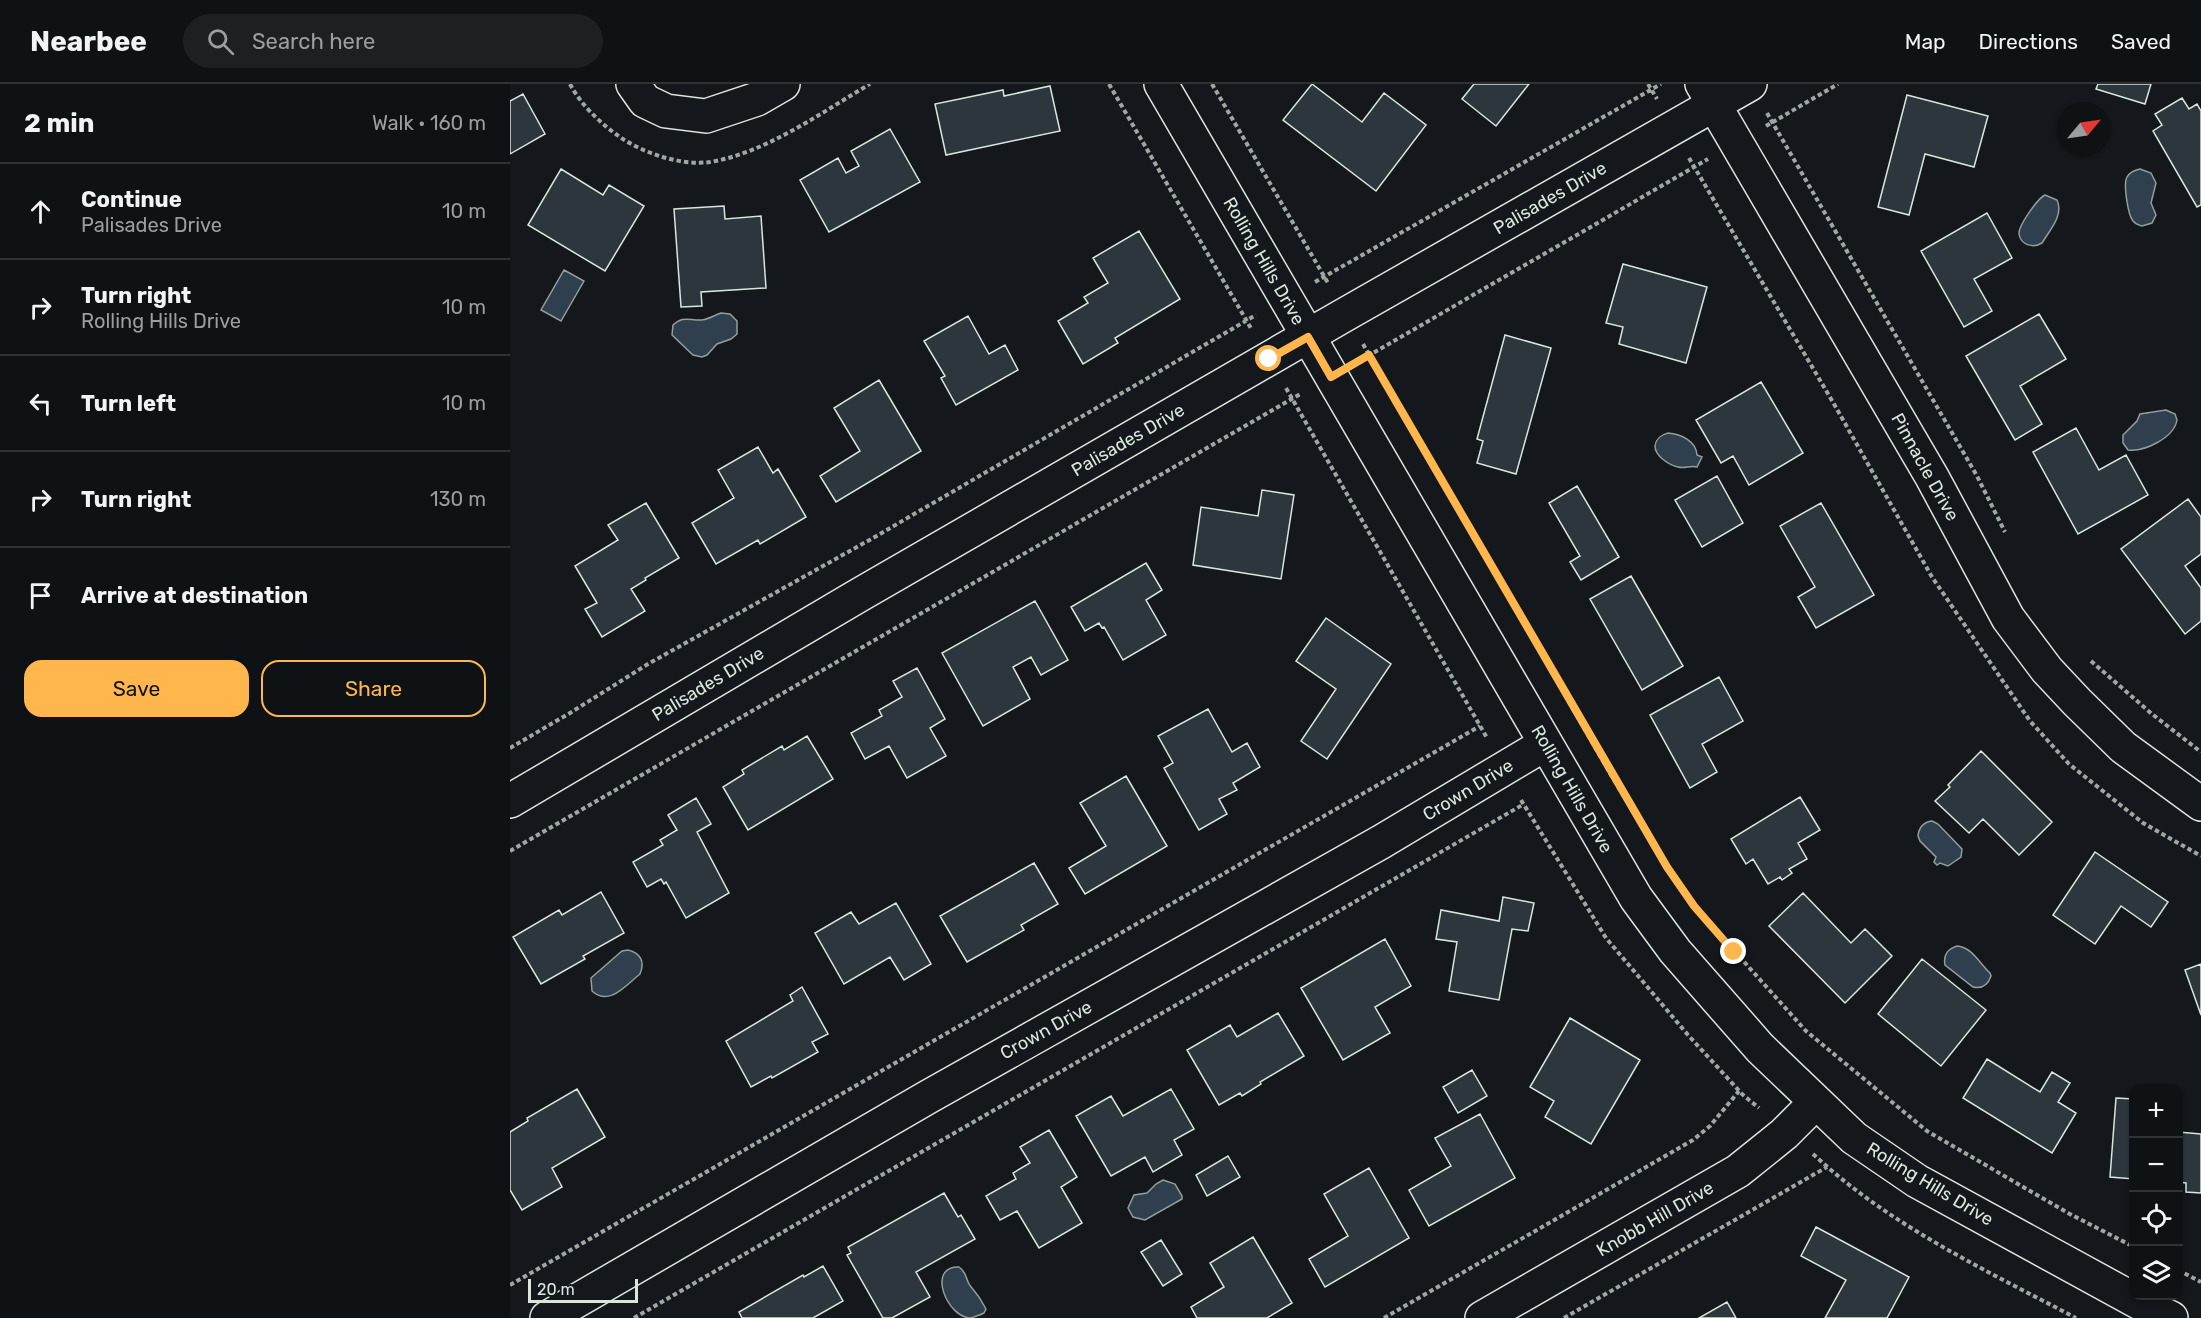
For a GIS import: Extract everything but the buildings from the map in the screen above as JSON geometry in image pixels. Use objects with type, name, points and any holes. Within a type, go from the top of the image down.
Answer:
[{"type":"street","points":[[633,84],[645,101],[666,111],[706,116],[757,99],[783,84]]},
{"type":"street","name":"Rolling Hills Drive","points":[[1161,84],[1636,898],[1675,951],[1760,1048],[1854,1138],[1917,1181],[2140,1303],[2172,1318]]},
{"type":"street","name":"Palisades Drive","points":[[510,801],[861,594],[1308,337],[1708,94],[1757,96]]},
{"type":"street","name":"Pinnacle Drive","points":[[1708,94],[1932,477],[2008,618],[2047,670],[2115,740],[2201,804]]},
{"type":"street","name":"Crown Drive","points":[[547,1318],[917,1103],[1381,842],[1545,744]]},
{"type":"street","name":"Knobb Hill Drive","points":[[1482,1318],[1738,1171],[1784,1134],[1815,1102]]},
{"type":"path","points":[[1212,84],[1611,775],[1667,867],[1694,906],[1806,1031],[1927,1131],[2068,1213],[2131,1246]]},
{"type":"path","points":[[510,748],[648,664],[873,538],[1661,84]]},
{"type":"path","points":[[510,851],[1838,84]]},
{"type":"path","points":[[1757,96],[1977,476],[2008,538]]},
{"type":"path","points":[[2084,654],[2151,714],[2201,752]]},
{"type":"path","points":[[510,1285],[1480,726]]},
{"type":"path","points":[[634,1318],[1524,804]]},
{"type":"path","points":[[1384,1318],[1693,1140],[1710,1126],[1739,1091]]},
{"type":"path","points":[[1564,1318],[1827,1167]]},
{"type":"path","points":[[2183,1273],[2201,1282]]},
{"type":"water","points":[[2140,169],[2151,173],[2156,183],[2151,203],[2156,215],[2152,223],[2142,226],[2133,221],[2129,213],[2126,186],[2128,175]]},
{"type":"water","points":[[2045,195],[2057,200],[2059,211],[2057,217],[2042,243],[2028,245],[2020,238],[2020,230],[2029,213]]},
{"type":"water","points":[[564,270],[584,281],[561,321],[541,310]]},
{"type":"water","points":[[721,313],[730,314],[737,321],[737,334],[717,344],[707,355],[702,357],[693,355],[672,335],[673,325],[680,320],[702,320]]},
{"type":"water","points":[[2166,410],[2175,414],[2177,420],[2170,433],[2150,446],[2128,450],[2123,443],[2123,435],[2137,421],[2140,414]]},
{"type":"water","points":[[1668,433],[1691,442],[1697,455],[1702,457],[1697,467],[1678,467],[1660,457],[1655,446],[1656,441]]},
{"type":"water","points":[[1932,821],[1938,824],[1962,849],[1961,857],[1948,866],[1940,863],[1937,865],[1934,862],[1936,857],[1918,836],[1922,826]]},
{"type":"water","points":[[1957,946],[1967,949],[1990,973],[1990,979],[1984,986],[1973,987],[1945,965],[1947,952]]},
{"type":"water","points":[[628,950],[636,953],[641,959],[640,974],[611,996],[605,997],[592,991],[591,978],[622,951]]},
{"type":"water","points":[[1163,1180],[1175,1184],[1182,1199],[1145,1220],[1133,1217],[1128,1208],[1134,1195],[1147,1193]]},
{"type":"water","points":[[959,1267],[986,1309],[984,1313],[971,1318],[962,1316],[954,1310],[944,1292],[942,1283],[944,1275],[949,1269]]},
{"type":"route","points":[[1269,359],[1308,337],[1331,377],[1369,355],[1611,775],[1667,867],[1694,906],[1734,952]]}]
